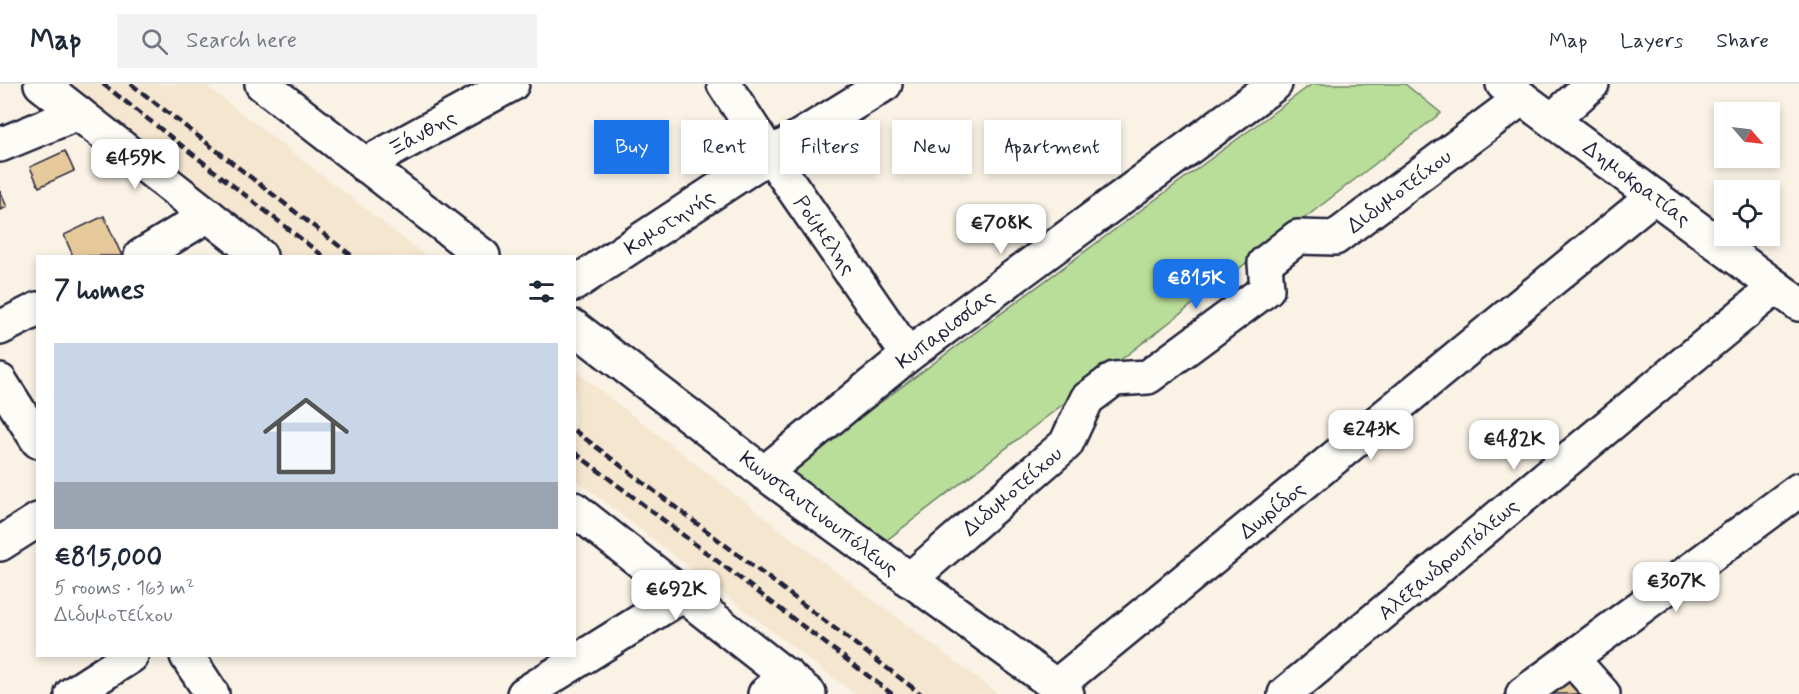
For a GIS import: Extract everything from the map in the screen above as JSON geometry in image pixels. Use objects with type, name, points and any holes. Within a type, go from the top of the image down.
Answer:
[{"type":"street","points":[[41,84],[259,255]]},
{"type":"street","name":"Ξάνθης","points":[[364,165],[512,84]]},
{"type":"street","name":"Ρούμελης","points":[[724,84],[770,155],[908,355]]},
{"type":"street","name":"Κομοτηνής","points":[[576,283],[770,155],[885,84]]},
{"type":"street","name":"Κυπαρισσίας","points":[[764,473],[908,355],[1275,84]]},
{"type":"street","points":[[1552,120],[1592,84]]},
{"type":"street","points":[[266,85],[364,165],[482,255]]},
{"type":"street","name":"Δημοκρατίας","points":[[1513,91],[1788,295]]},
{"type":"street","name":"Διδυμοτείχου","points":[[909,580],[1066,444],[1088,399],[1114,379],[1148,377],[1267,289],[1265,263],[1298,237],[1335,238],[1513,91]]},
{"type":"street","points":[[0,145],[78,113]]},
{"type":"street","name":"Δωρίδος","points":[[1062,690],[1654,196]]},
{"type":"street","points":[[143,255],[207,215]]},
{"type":"street","name":"Αλεξανδρουπόλεως","points":[[1285,694],[1788,295]]},
{"type":"street","points":[[0,328],[36,310]]},
{"type":"street","name":"Κωνσταντινουπόλεως","points":[[576,329],[764,473],[1062,690]]},
{"type":"street","points":[[0,381],[36,438]]},
{"type":"street","points":[[1523,694],[1799,490]]},
{"type":"street","points":[[576,511],[683,595],[787,688]]},
{"type":"street","points":[[0,544],[36,521]]},
{"type":"street","points":[[524,694],[683,595]]},
{"type":"street","points":[[72,694],[129,657]]},
{"type":"street","points":[[188,657],[212,694]]},
{"type":"street","points":[[1571,658],[1603,694]]},
{"type":"shaded area","points":[[56,84],[204,84],[425,255],[281,255]]},
{"type":"shaded area","points":[[576,372],[998,694],[855,694],[576,480]]},
{"type":"green space","points":[[1312,84],[1405,84],[1441,113],[879,546],[782,475]]},
{"type":"building","points":[[65,151],[74,171],[39,187],[30,167]]},
{"type":"building","points":[[0,191],[7,207],[0,210]]},
{"type":"building","points":[[104,216],[122,255],[73,255],[64,235]]},
{"type":"building","points":[[1564,674],[1582,694],[1541,694]]},
{"type":"railway","points":[[103,84],[322,255]]},
{"type":"railway","points":[[131,84],[351,255]]},
{"type":"railway","points":[[576,432],[921,694]]},
{"type":"railway","points":[[576,454],[892,694]]}]
